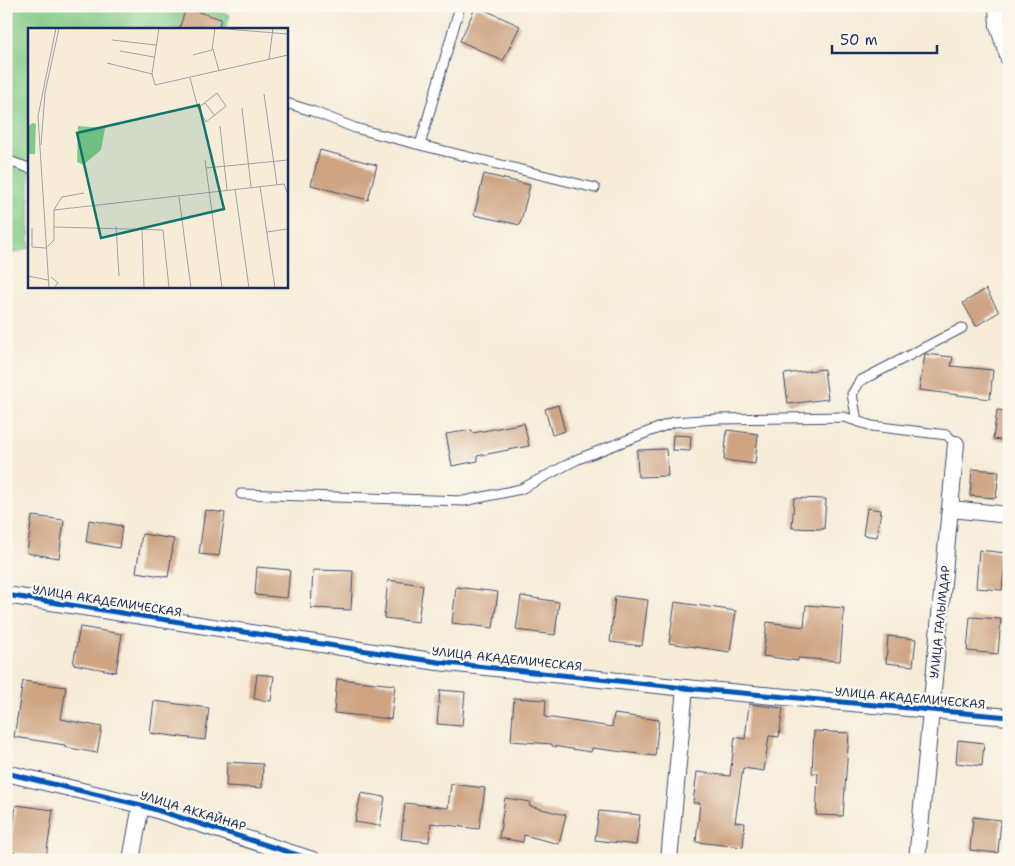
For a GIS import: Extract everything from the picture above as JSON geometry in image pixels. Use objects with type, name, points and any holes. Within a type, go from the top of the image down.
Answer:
[{"type":"street","points":[[997,6],[1003,23],[1009,58]]},
{"type":"street","name":"УЛИЦА ГАЛЫМДАР","points":[[917,860],[956,444]]},
{"type":"street","points":[[951,509],[1009,515]]},
{"type":"street","name":"УЛИЦА АКАДЕМИЧЕСКАЯ","points":[[6,595],[438,662],[685,688],[1009,717]]},
{"type":"street","points":[[669,860],[685,688]]},
{"type":"street","name":"УЛИЦА АККАЙНАР","points":[[6,773],[141,805],[313,860]]},
{"type":"street","points":[[131,860],[141,805]]},
{"type":"lane","points":[[420,145],[460,6]]},
{"type":"lane","points":[[288,104],[354,128],[595,188]]},
{"type":"lane","points":[[6,160],[28,168]]},
{"type":"lane","points":[[857,421],[852,394],[860,381],[962,328]]},
{"type":"lane","points":[[241,494],[464,501],[521,489],[578,459],[674,422],[716,419],[844,416],[872,426],[946,435],[956,444]]},
{"type":"green space","points":[[6,6],[203,6],[230,15],[225,28],[28,28],[28,248],[6,256]]},
{"type":"building","points":[[476,6],[520,26],[503,61],[460,41]]},
{"type":"building","points":[[186,8],[221,19],[218,28],[179,28]]},
{"type":"building","points":[[320,150],[377,165],[368,200],[311,185]]},
{"type":"building","points":[[484,174],[530,185],[520,225],[474,215]]},
{"type":"building","points":[[986,289],[999,312],[976,326],[963,303]]},
{"type":"building","points":[[925,354],[953,357],[951,366],[993,370],[990,399],[919,390]]},
{"type":"building","points":[[824,369],[828,399],[788,404],[784,374]]},
{"type":"building","points":[[558,405],[565,431],[552,435],[545,409]]},
{"type":"building","points":[[997,410],[1009,411],[1007,441],[993,439]]},
{"type":"building","points":[[524,423],[529,446],[477,456],[478,461],[452,466],[446,434],[472,430],[473,433]]},
{"type":"building","points":[[727,430],[758,434],[755,464],[724,460]]},
{"type":"building","points":[[673,435],[691,436],[690,451],[672,450]]},
{"type":"building","points":[[666,449],[668,476],[638,477],[637,450]]},
{"type":"building","points":[[972,469],[999,471],[996,498],[970,496]]},
{"type":"building","points":[[794,498],[826,499],[824,529],[792,528]]},
{"type":"building","points":[[867,508],[881,510],[877,537],[863,535]]},
{"type":"building","points":[[205,510],[225,513],[219,556],[199,554]]},
{"type":"building","points":[[32,516],[64,520],[59,558],[27,553]]},
{"type":"building","points":[[89,520],[122,526],[119,548],[86,542]]},
{"type":"building","points":[[142,534],[174,539],[168,577],[136,572]]},
{"type":"building","points":[[979,550],[1006,553],[1002,590],[976,588]]},
{"type":"building","points":[[257,567],[290,570],[287,598],[255,595]]},
{"type":"building","points":[[313,570],[353,571],[351,610],[311,608]]},
{"type":"building","points":[[388,580],[423,585],[418,622],[384,618]]},
{"type":"building","points":[[456,587],[498,592],[493,628],[452,623]]},
{"type":"building","points":[[521,596],[559,602],[555,635],[516,630]]},
{"type":"building","points":[[615,596],[648,600],[642,646],[610,642]]},
{"type":"building","points":[[675,602],[736,611],[730,652],[669,643]]},
{"type":"building","points":[[806,605],[844,608],[840,661],[798,658],[798,661],[763,656],[767,622],[804,627]]},
{"type":"building","points":[[970,617],[1001,619],[998,654],[967,651]]},
{"type":"building","points":[[80,627],[122,634],[116,672],[73,664]]},
{"type":"building","points":[[888,636],[916,639],[913,666],[886,663]]},
{"type":"building","points":[[257,674],[274,676],[271,701],[254,699]]},
{"type":"building","points":[[337,679],[395,685],[391,719],[334,713]]},
{"type":"building","points":[[23,681],[66,687],[61,719],[102,727],[97,753],[64,747],[65,745],[14,737]]},
{"type":"building","points":[[440,690],[465,692],[462,726],[437,724]]},
{"type":"building","points":[[514,698],[546,700],[545,717],[612,727],[614,714],[659,720],[655,756],[592,748],[591,752],[552,746],[552,744],[511,741]]},
{"type":"building","points":[[154,701],[209,708],[205,740],[150,733]]},
{"type":"building","points":[[749,704],[783,708],[779,737],[769,736],[764,771],[743,768],[735,822],[745,823],[743,847],[696,842],[700,803],[693,803],[697,772],[730,776],[735,737],[745,739]]},
{"type":"building","points":[[814,731],[849,733],[843,816],[816,815],[818,773],[812,773]]},
{"type":"building","points":[[958,740],[984,743],[982,766],[956,763]]},
{"type":"building","points":[[227,762],[263,764],[262,788],[226,786]]},
{"type":"building","points":[[451,784],[485,788],[479,829],[431,823],[429,842],[401,839],[405,803],[448,808]]},
{"type":"building","points":[[361,793],[385,797],[380,826],[355,822]]},
{"type":"building","points":[[505,798],[530,802],[529,806],[566,815],[559,844],[524,835],[523,842],[499,838]]},
{"type":"building","points":[[16,805],[53,810],[46,857],[10,852]]},
{"type":"building","points":[[599,811],[640,815],[636,845],[595,840]]},
{"type":"building","points":[[973,817],[1001,820],[998,853],[970,850]]},
{"type":"cycle path","points":[[6,595],[438,662],[685,688],[1009,717]]},
{"type":"cycle path","points":[[6,773],[141,805],[313,860]]}]
